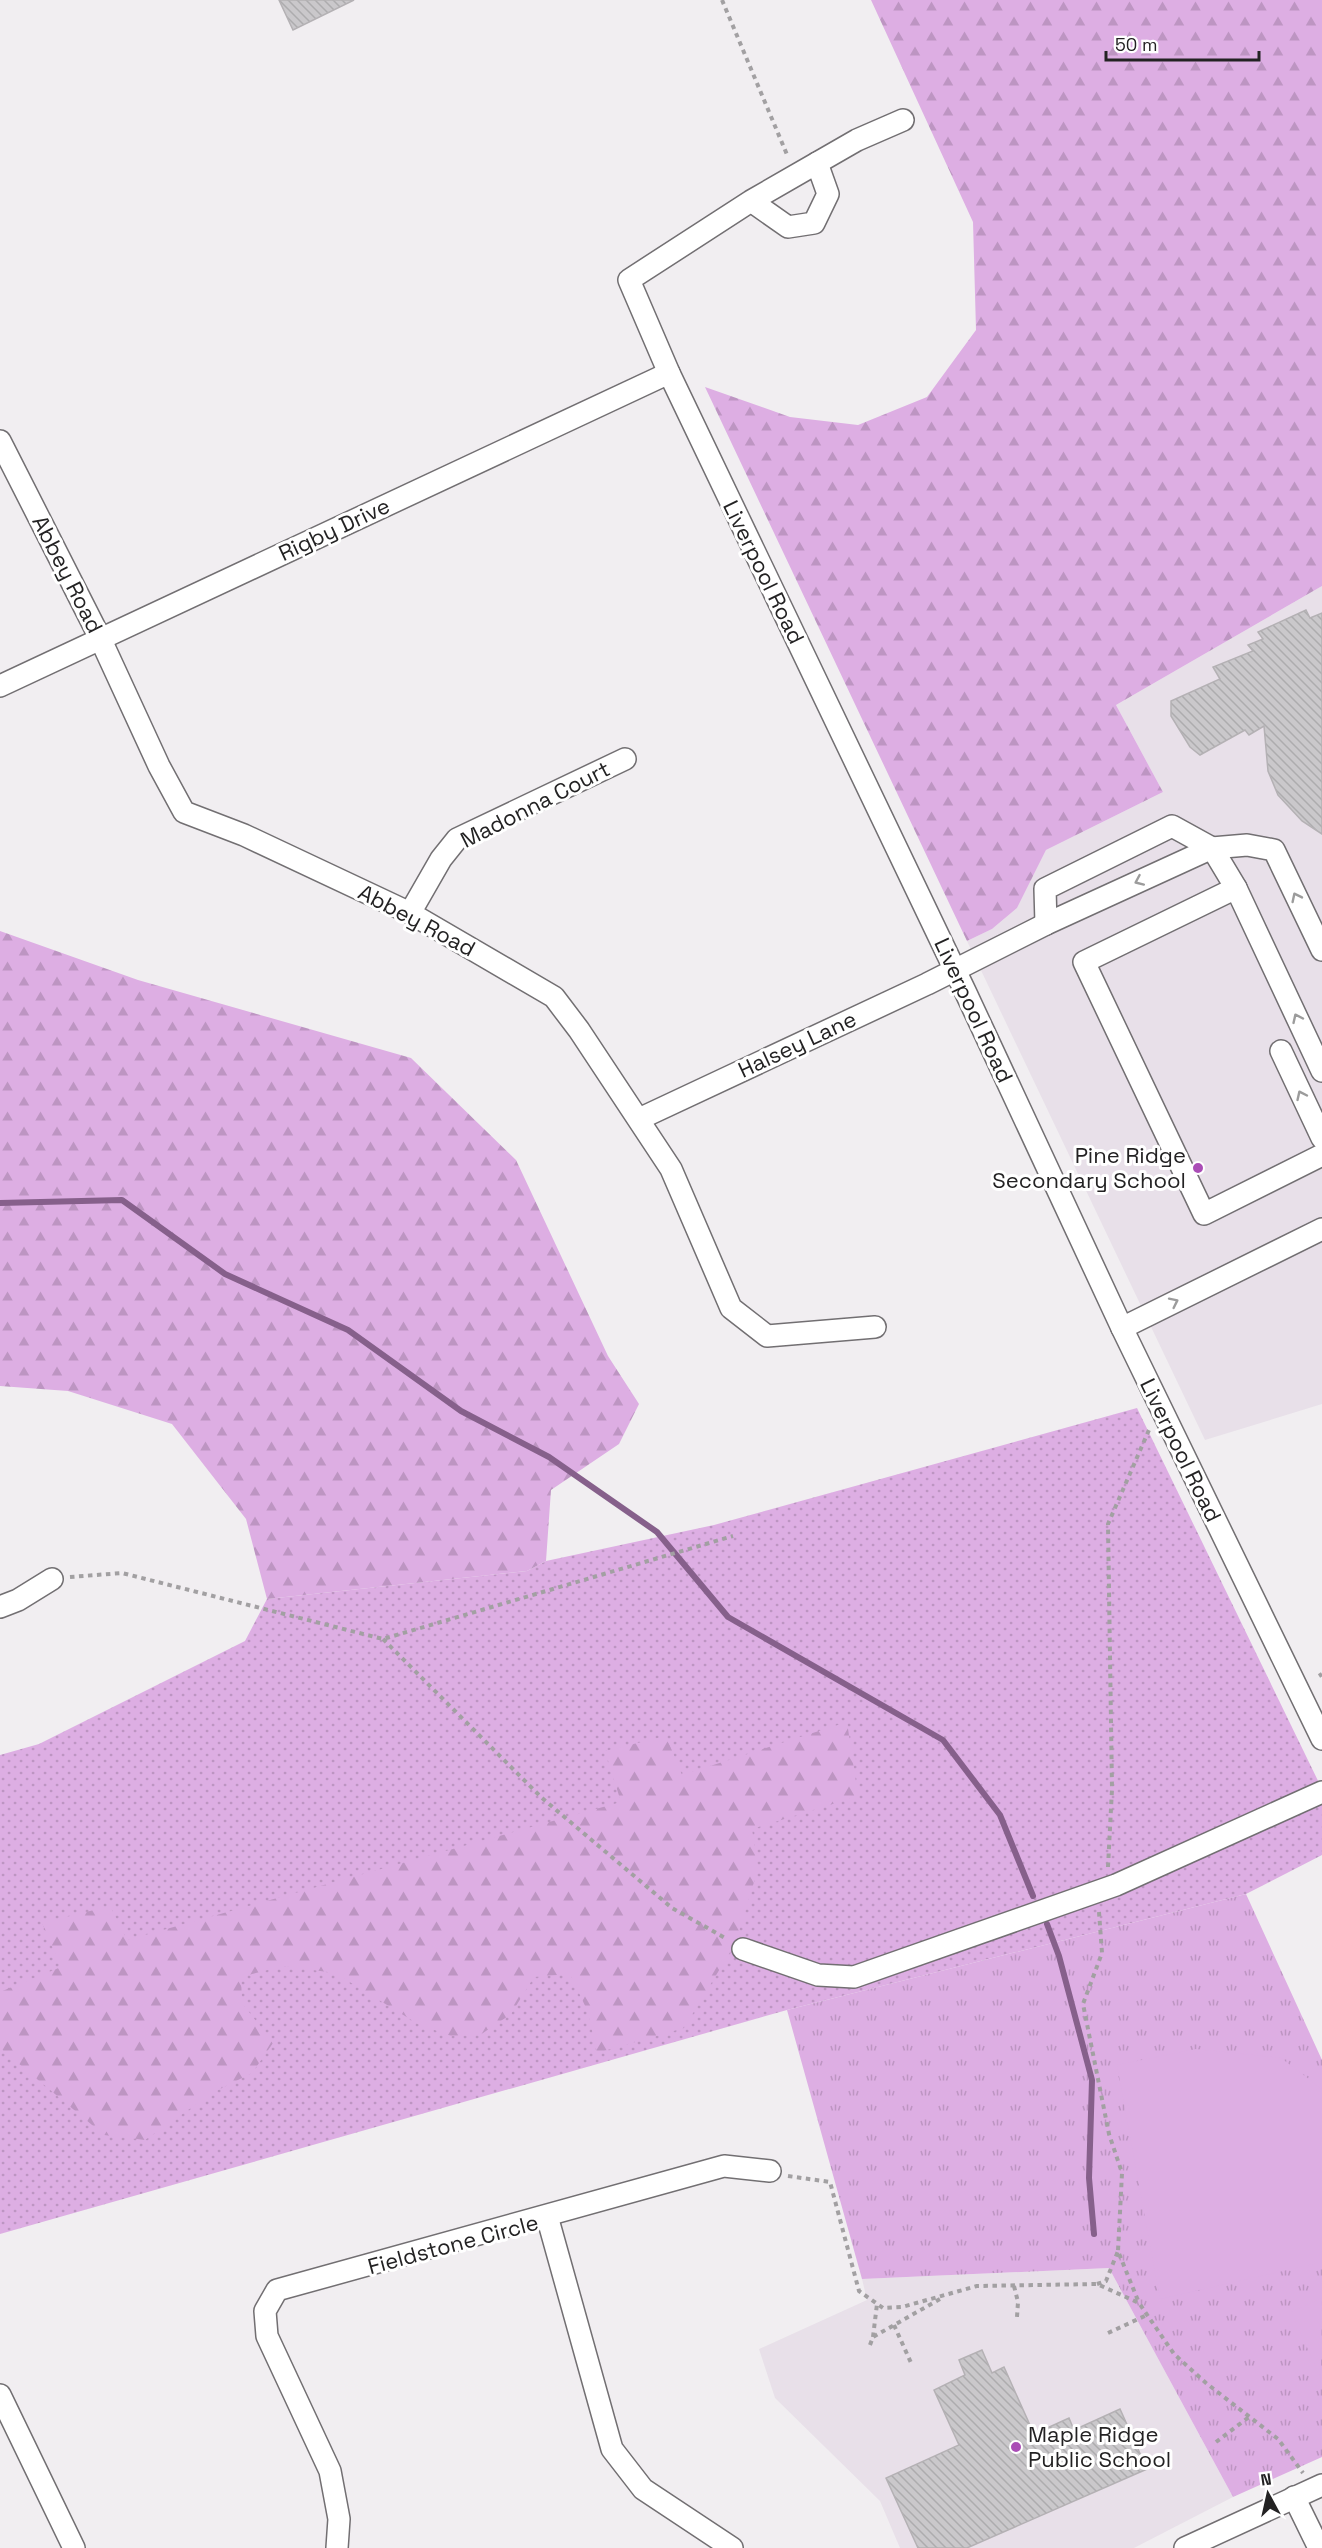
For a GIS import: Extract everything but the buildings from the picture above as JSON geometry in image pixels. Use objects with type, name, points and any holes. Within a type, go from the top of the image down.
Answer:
[{"type":"street","points":[[817,162],[828,194],[814,223],[788,227],[751,201],[817,162],[857,140],[903,120]]},
{"type":"street","name":"Liverpool Road","points":[[751,201],[629,280],[669,373],[955,970],[1122,1328],[1322,1739]]},
{"type":"street","name":"Rigby Drive","points":[[0,686],[669,373]]},
{"type":"street","name":"Abbey Road","points":[[0,441],[100,638],[159,766],[184,812],[244,835],[410,913],[554,997],[671,1169],[722,1281],[731,1308],[767,1336],[875,1327]]},
{"type":"street","name":"Madonna Court","points":[[410,913],[441,859],[457,839],[625,759]]},
{"type":"street","points":[[1046,924],[1045,889],[1172,826],[1212,848],[1236,888],[1322,1071]]},
{"type":"street","name":"Halsey Lane","points":[[639,1119],[955,970],[1046,924],[1212,848],[1247,844],[1274,850],[1322,950]]},
{"type":"street","points":[[1236,888],[1084,962],[1204,1214],[1322,1155]]},
{"type":"street","points":[[1281,1051],[1322,1138]]},
{"type":"street","points":[[1122,1328],[1322,1229]]},
{"type":"street","points":[[0,1607],[18,1600],[52,1579]]},
{"type":"street","points":[[743,1948],[818,1975],[854,1977],[1107,1888],[1322,1792]]},
{"type":"street","points":[[547,2216],[724,2166],[770,2170]]},
{"type":"street","name":"Fieldstone Circle","points":[[338,2548],[339,2519],[330,2471],[267,2336],[265,2311],[277,2290],[547,2216],[612,2449],[643,2489],[732,2548]]},
{"type":"street","points":[[0,2395],[74,2548]]},
{"type":"street","points":[[1185,2548],[1319,2487]]},
{"type":"street","points":[[1294,2497],[1319,2548]]},
{"type":"path","points":[[722,0],[789,159]]},
{"type":"path","points":[[770,2170],[803,2180],[830,2182],[859,2291],[884,2308],[902,2307],[977,2286],[1097,2284],[1106,2280],[1118,2251],[1122,2173],[1109,2134],[1083,2004],[1102,1953],[1098,1917],[1107,1888],[1112,1789],[1108,1524],[1149,1430]]},
{"type":"path","points":[[52,1579],[122,1573],[383,1639],[733,1536]]},
{"type":"path","points":[[383,1639],[542,1798],[672,1908],[743,1948]]},
{"type":"path","points":[[1118,2251],[1139,2303],[1174,2354],[1278,2439],[1319,2487]]},
{"type":"path","points":[[1097,2284],[1139,2303]]},
{"type":"path","points":[[1014,2286],[1018,2302],[1017,2317]]},
{"type":"path","points":[[873,2337],[948,2295]]},
{"type":"path","points":[[870,2345],[877,2303]]},
{"type":"path","points":[[1108,2333],[1147,2315]]},
{"type":"path","points":[[894,2325],[912,2365]]},
{"type":"path","points":[[1216,2442],[1249,2417]]},
{"type":"shaded area","name":"Pine Ridge Secondary School","points":[[1322,586],[1322,1404],[1205,1440],[967,941],[992,929],[1017,908],[1046,850],[1163,792],[1116,705]]},
{"type":"shaded area","name":"Maple Ridge Public School","points":[[1109,2268],[1233,2497],[1134,2548],[900,2548],[880,2501],[775,2398],[759,2349],[867,2300],[862,2279]]},
{"type":"green space","points":[[871,0],[1322,0],[1322,586],[1116,705],[1163,792],[1046,850],[1017,908],[992,929],[967,941],[705,387],[790,417],[858,425],[927,397],[976,330],[973,222]]},
{"type":"green space","points":[[0,931],[138,980],[411,1058],[516,1160],[608,1356],[639,1404],[619,1444],[551,1490],[546,1561],[527,1571],[267,1599],[246,1519],[172,1424],[68,1391],[0,1386]]},
{"type":"green space","points":[[1137,1408],[1322,1789],[1322,1855],[1246,1894],[787,2010],[0,2234],[0,1755],[39,1744],[245,1641],[267,1599],[527,1571],[546,1561],[714,1525]]},
{"type":"green space","points":[[847,1722],[858,1796],[752,1829],[758,1869],[735,1944],[684,2028],[597,2053],[588,2012],[570,1974],[534,1977],[511,2014],[480,2035],[451,2036],[418,2024],[335,1973],[283,1966],[241,1977],[242,2003],[273,2043],[252,2073],[214,2092],[145,2140],[104,2135],[0,2048],[0,1992],[61,1967],[42,1923],[110,1906],[127,1940],[621,1802],[605,1751],[666,1736],[682,1775]]},
{"type":"green space","points":[[1246,1894],[1322,2060],[1322,2457],[1233,2497],[1109,2268],[862,2279],[787,2010]]},
{"type":"green space","points":[[1196,2049],[1281,2058],[1322,2089],[1322,2262],[1160,2299],[1117,2065]]},
{"type":"green space","points":[[1322,2299],[1321,2378],[1291,2312]]},
{"type":"waterway","points":[[0,1203],[122,1200],[225,1274],[348,1330],[461,1411],[549,1457],[657,1532],[728,1617],[943,1740],[1000,1815],[1033,1896]]},
{"type":"waterway","points":[[1047,1924],[1059,1956],[1092,2080],[1089,2178],[1094,2234]]},
{"type":"place","name":"Pine Ridge Secondary School","points":[[1198,1168]]},
{"type":"place","name":"Maple Ridge Public School","points":[[1016,2447]]}]
